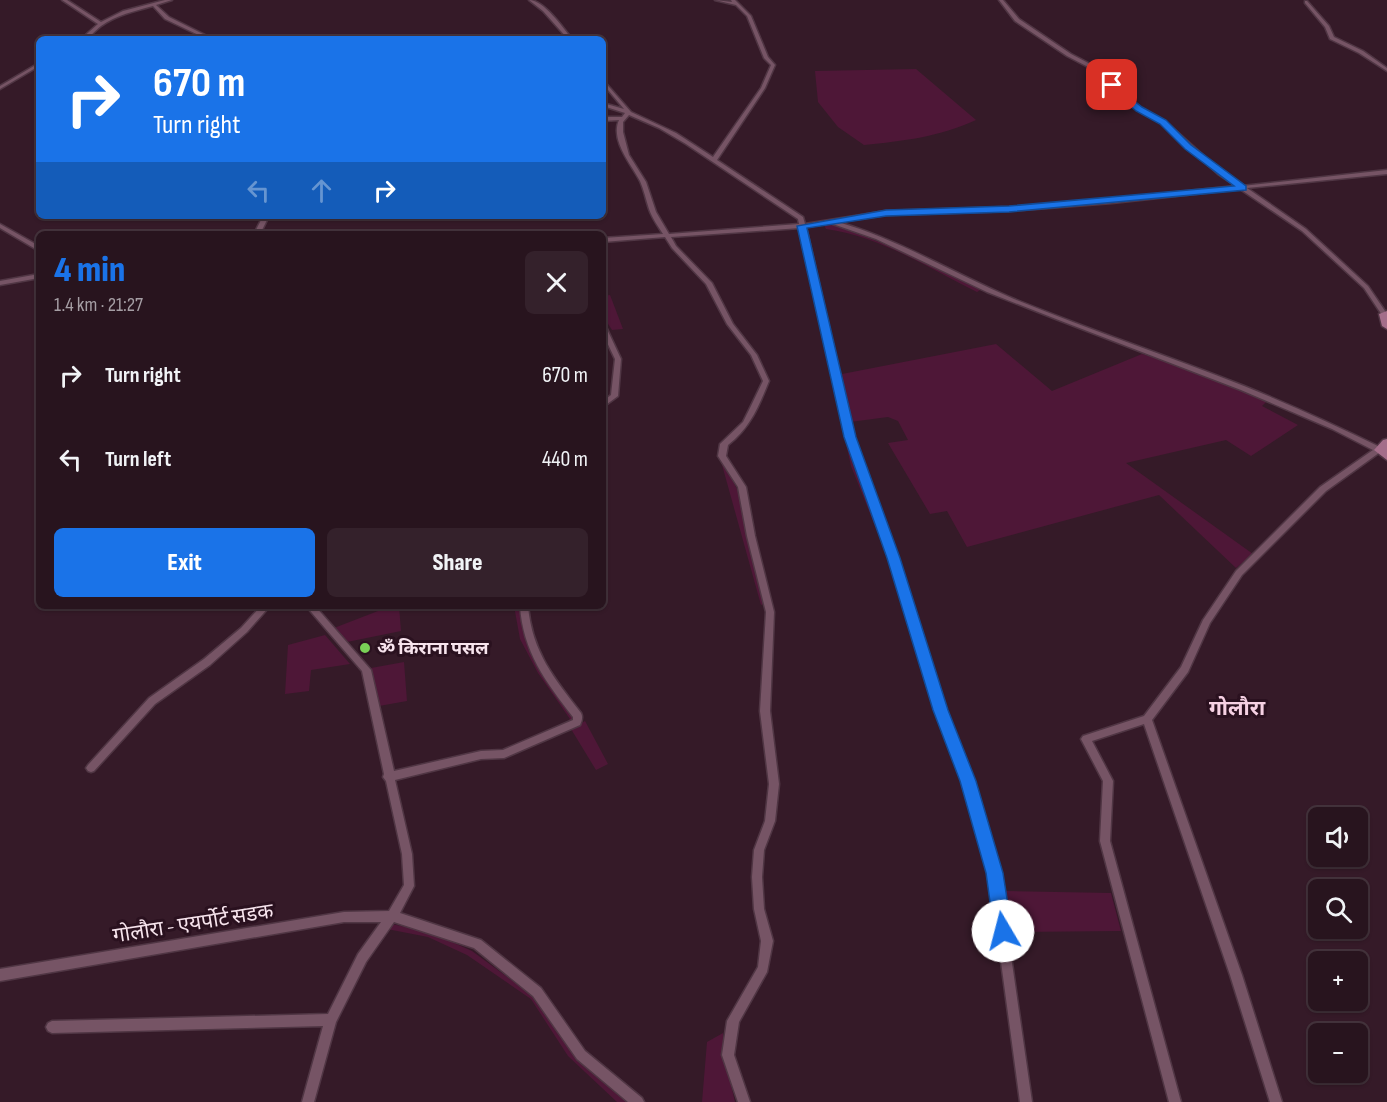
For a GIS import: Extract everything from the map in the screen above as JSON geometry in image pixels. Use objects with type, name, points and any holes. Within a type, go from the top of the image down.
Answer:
[{"type":"street","points":[[64,0],[101,24]]},
{"type":"street","points":[[87,36],[101,24],[125,12],[170,0]]},
{"type":"street","points":[[531,0],[551,16],[568,36]]},
{"type":"street","points":[[714,160],[763,88],[772,65],[766,57],[749,16],[735,2],[717,0]]},
{"type":"street","points":[[1001,0],[1017,21],[1092,67],[1139,109],[1163,122],[1188,147],[1304,230],[1366,287],[1386,314],[1387,326]]},
{"type":"street","points":[[1306,2],[1327,27],[1332,38],[1361,52],[1387,70]]},
{"type":"street","points":[[153,5],[167,18],[205,36]]},
{"type":"street","points":[[0,88],[36,66]]},
{"type":"street","points":[[606,85],[629,112]]},
{"type":"street","points":[[606,105],[629,112],[677,134],[801,218],[850,437],[894,558],[940,710],[968,781],[994,873],[1026,1102]]},
{"type":"street","points":[[629,112],[624,118],[620,132],[626,155],[643,182],[653,212],[666,236],[709,283],[730,324],[754,355],[766,381],[751,417],[740,433],[724,444],[722,456],[742,486],[751,536],[770,612],[765,711],[774,784],[770,820],[759,850],[757,877],[759,909],[767,941],[762,968],[733,1021],[728,1054],[744,1102]]},
{"type":"street","points":[[606,119],[624,118]]},
{"type":"street","points":[[606,240],[801,226],[886,213],[1009,209],[1243,188],[1387,172]]},
{"type":"street","points":[[832,222],[889,241],[1009,300],[1292,407],[1384,450]]},
{"type":"street","points":[[0,226],[36,247]]},
{"type":"street","points":[[0,283],[36,277]]},
{"type":"street","points":[[606,333],[618,359],[614,396],[606,403]]},
{"type":"street","points":[[1175,1102],[1106,841],[1108,781],[1086,739],[1148,719],[1185,669],[1206,622],[1239,573],[1323,489],[1384,450]]},
{"type":"street","points":[[91,768],[152,701],[207,662],[244,630],[263,609]]},
{"type":"street","points":[[308,1102],[332,1020],[362,958],[392,916],[409,886],[406,855],[366,670],[313,609]]},
{"type":"street","points":[[388,777],[481,755],[504,754],[577,722],[578,716],[557,690],[528,637],[524,609]]},
{"type":"street","points":[[1148,719],[1236,975],[1276,1102]]},
{"type":"street","name":"गोलौरा - एयर्पोर्ट सडक","points":[[0,975],[344,917],[392,916],[477,944],[537,992],[581,1054],[638,1102]]},
{"type":"street","points":[[52,1027],[332,1020]]},
{"type":"shaded area","points":[[916,69],[976,120],[935,134],[864,145],[838,127],[818,102],[815,71]]},
{"type":"shaded area","points":[[831,224],[895,248],[982,289],[977,292],[884,246],[865,238],[826,229],[824,225]]},
{"type":"shaded area","points":[[610,295],[623,329],[612,330],[606,321],[606,296]]},
{"type":"shaded area","points":[[818,319],[854,465],[888,550],[891,566],[851,466]]},
{"type":"shaded area","points":[[996,344],[1052,391],[1142,354],[1170,362],[1267,401],[1262,406],[1298,425],[1251,456],[1226,440],[1126,463],[1253,554],[1236,568],[1159,495],[967,547],[947,511],[930,514],[888,443],[908,440],[898,421],[888,417],[850,422],[842,374]]},
{"type":"shaded area","points":[[719,454],[738,491],[763,604],[761,605]]},
{"type":"shaded area","points":[[383,609],[399,609],[401,631],[347,642],[334,628]]},
{"type":"shaded area","points":[[515,609],[521,609],[522,622],[532,651],[547,678],[574,716],[573,722],[562,727],[570,719],[538,673],[520,639]]},
{"type":"shaded area","points":[[325,635],[350,664],[311,670],[309,691],[285,694],[288,645]]},
{"type":"shaded area","points":[[404,662],[407,701],[379,706],[371,668]]},
{"type":"shaded area","points":[[585,721],[608,764],[596,770],[571,729]]},
{"type":"shaded area","points":[[557,729],[504,752],[496,753]]},
{"type":"shaded area","points":[[1006,891],[1111,893],[1121,931],[1011,932]]},
{"type":"shaded area","points":[[392,924],[432,933],[472,951],[533,996],[580,1063],[626,1102],[617,1102],[568,1056],[531,999],[467,955],[428,937],[387,929]]},
{"type":"shaded area","points":[[723,1033],[724,1055],[735,1102],[702,1102],[707,1042]]},
{"type":"place","name":"ॐ किराना पसल","points":[[365,648]]},
{"type":"district","name":"गोलौरा","points":[[1237,708]]},
{"type":"route","points":[[1003,931],[994,873],[968,781],[940,710],[894,558],[850,437],[801,226],[874,214],[952,209],[1009,209],[1243,188],[1188,147],[1163,122],[1139,109],[1112,85]]}]
